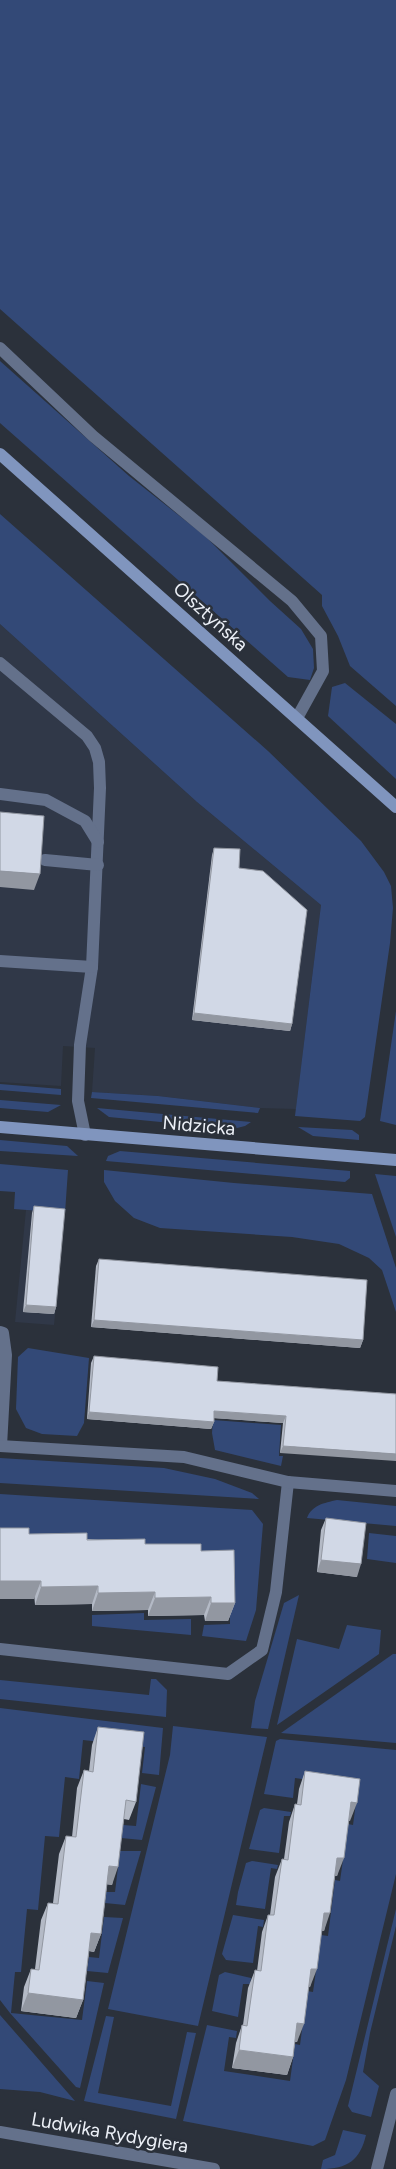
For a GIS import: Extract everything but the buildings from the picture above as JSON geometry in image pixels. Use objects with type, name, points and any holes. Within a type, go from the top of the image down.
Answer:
[{"type":"main road","name":"Olsztyńska","points":[[0,454],[396,807]]},
{"type":"main road","name":"Nidzicka","points":[[0,1128],[396,1160]]},
{"type":"street","points":[[0,348],[93,436],[292,601],[321,636],[323,671],[297,718]]},
{"type":"street","points":[[0,663],[86,736],[95,748],[100,773],[98,865],[92,967],[80,1045],[78,1101],[85,1135]]},
{"type":"street","points":[[0,794],[46,800],[85,820],[98,842]]},
{"type":"street","points":[[45,860],[98,865]]},
{"type":"street","points":[[0,961],[92,967]]},
{"type":"street","points":[[0,1332],[2,1333],[6,1355],[0,1446],[184,1457],[288,1482],[396,1491]]},
{"type":"street","points":[[0,1649],[228,1674],[262,1650],[276,1592],[288,1482]]},
{"type":"street","points":[[377,2169],[396,2094]]},
{"type":"street","name":"Ludwika Rydygiera","points":[[0,2132],[214,2169]]},
{"type":"shaded area","points":[[0,0],[396,0],[396,706],[350,666],[338,636],[322,606],[322,595],[0,309]]},
{"type":"shaded area","points":[[0,361],[129,476],[205,536],[301,629],[313,649],[314,668],[310,680],[288,677],[0,423]]},
{"type":"shaded area","points":[[0,514],[268,751],[361,841],[384,872],[391,886],[393,908],[390,943],[365,1117],[360,1121],[295,1116],[321,905],[197,802],[0,624]]},
{"type":"shaded area","points":[[0,624],[197,802],[321,905],[296,1109],[260,1108],[158,1096],[92,1092],[95,1048],[63,1046],[61,1086],[0,1082]]},
{"type":"shaded area","points":[[345,683],[396,724],[396,779],[328,716],[332,687]]},
{"type":"shaded area","points":[[396,1011],[396,1125],[380,1121]]},
{"type":"shaded area","points":[[0,1084],[61,1089],[61,1095],[0,1090]]},
{"type":"shaded area","points":[[92,1092],[158,1096],[260,1108],[258,1113],[91,1098]]},
{"type":"shaded area","points":[[0,1100],[61,1105],[48,1112],[0,1108]]},
{"type":"shaded area","points":[[97,1108],[251,1122],[245,1126],[233,1129],[109,1117]]},
{"type":"shaded area","points":[[298,1127],[352,1130],[359,1135],[359,1140],[313,1136]]},
{"type":"shaded area","points":[[0,1140],[67,1146],[78,1156],[0,1151]]},
{"type":"shaded area","points":[[120,1151],[350,1171],[350,1178],[345,1182],[106,1161],[108,1156]]},
{"type":"shaded area","points":[[0,1164],[68,1170],[65,1213],[14,1209],[15,1192],[0,1191]]},
{"type":"shaded area","points":[[104,1170],[372,1194],[396,1268],[396,1312],[382,1270],[369,1258],[339,1244],[292,1237],[160,1228],[134,1218],[115,1201],[104,1182]]},
{"type":"shaded area","points":[[375,1174],[396,1176],[396,1237]]},
{"type":"shaded area","points":[[26,1210],[65,1213],[54,1325],[15,1322]]},
{"type":"shaded area","points":[[28,1348],[89,1358],[84,1423],[77,1436],[42,1434],[26,1428],[16,1409],[18,1357]]},
{"type":"shaded area","points":[[213,1420],[281,1425],[279,1456],[283,1456],[281,1466],[215,1450],[212,1433]]},
{"type":"shaded area","points":[[0,1458],[164,1468],[215,1479],[252,1493],[259,1499],[0,1483]]},
{"type":"shaded area","points":[[0,1494],[252,1510],[263,1524],[256,1610],[246,1641],[202,1636],[204,1625],[230,1624],[229,1563],[0,1539]]},
{"type":"shaded area","points":[[337,1500],[396,1506],[396,1526],[307,1518],[315,1507]]},
{"type":"shaded area","points":[[369,1533],[396,1536],[396,1563],[367,1559]]},
{"type":"shaded area","points":[[299,1595],[268,1729],[251,1728],[255,1701],[284,1603]]},
{"type":"shaded area","points":[[144,1613],[144,1620],[191,1619],[191,1635],[92,1626],[92,1615]]},
{"type":"shaded area","points":[[347,1625],[381,1630],[379,1654],[277,1725],[297,1639],[339,1649]]},
{"type":"shaded area","points":[[393,1654],[396,1654],[396,1743],[281,1733]]},
{"type":"shaded area","points":[[151,1679],[156,1679],[167,1690],[166,1717],[0,1699],[0,1680],[149,1695]]},
{"type":"shaded area","points":[[0,1708],[163,1728],[159,1775],[142,1773],[145,1747],[83,1740],[79,1779],[65,1777],[59,1837],[45,1836],[38,1910],[27,1909],[21,1972],[15,1972],[11,2013],[82,2020],[87,1981],[104,1983],[80,2088],[76,2087],[10,2013],[0,2000]]},
{"type":"shaded area","points":[[173,1726],[267,1737],[198,2026],[108,2009],[170,1755]]},
{"type":"shaded area","points":[[280,1739],[396,1750],[396,1874],[346,2080],[325,2140],[313,2146],[183,2121],[207,2025],[237,2031],[236,2038],[229,2037],[224,2071],[290,2081],[295,2044],[300,2045],[307,1991],[313,1992],[321,1935],[328,1936],[335,1880],[340,1881],[348,1824],[353,1825],[358,1787],[295,1778],[293,1798],[264,1794],[276,1741]]},
{"type":"shaded area","points":[[141,1784],[156,1787],[142,1840],[121,1838],[123,1825],[136,1826]]},
{"type":"shaded area","points":[[264,1808],[291,1812],[290,1816],[284,1816],[279,1853],[249,1849],[260,1810]]},
{"type":"shaded area","points":[[120,1851],[141,1851],[125,1905],[105,1903],[106,1892],[115,1892]]},
{"type":"shaded area","points":[[252,1861],[278,1865],[277,1869],[271,1868],[265,1909],[236,1905],[246,1863]]},
{"type":"shaded area","points":[[396,1909],[396,1926],[370,2033],[363,2072],[379,2086],[371,2117],[352,2112],[348,2106]]},
{"type":"shaded area","points":[[233,1915],[264,1920],[263,1927],[258,1926],[253,1963],[226,1960],[222,1954]]},
{"type":"shaded area","points":[[104,1917],[123,1918],[108,1973],[87,1971],[89,1957],[99,1958]]},
{"type":"shaded area","points":[[225,1972],[251,1978],[250,1984],[243,1984],[238,2017],[212,2011],[219,1975]]},
{"type":"shaded area","points":[[0,2015],[75,2101],[40,2092],[0,2089]]},
{"type":"shaded area","points":[[106,2016],[114,2017],[98,2093],[171,2106],[187,2032],[196,2033],[176,2119],[84,2101]]},
{"type":"shaded area","points":[[343,2130],[366,2135],[360,2151],[346,2165],[321,2169],[323,2160],[335,2155]]}]
